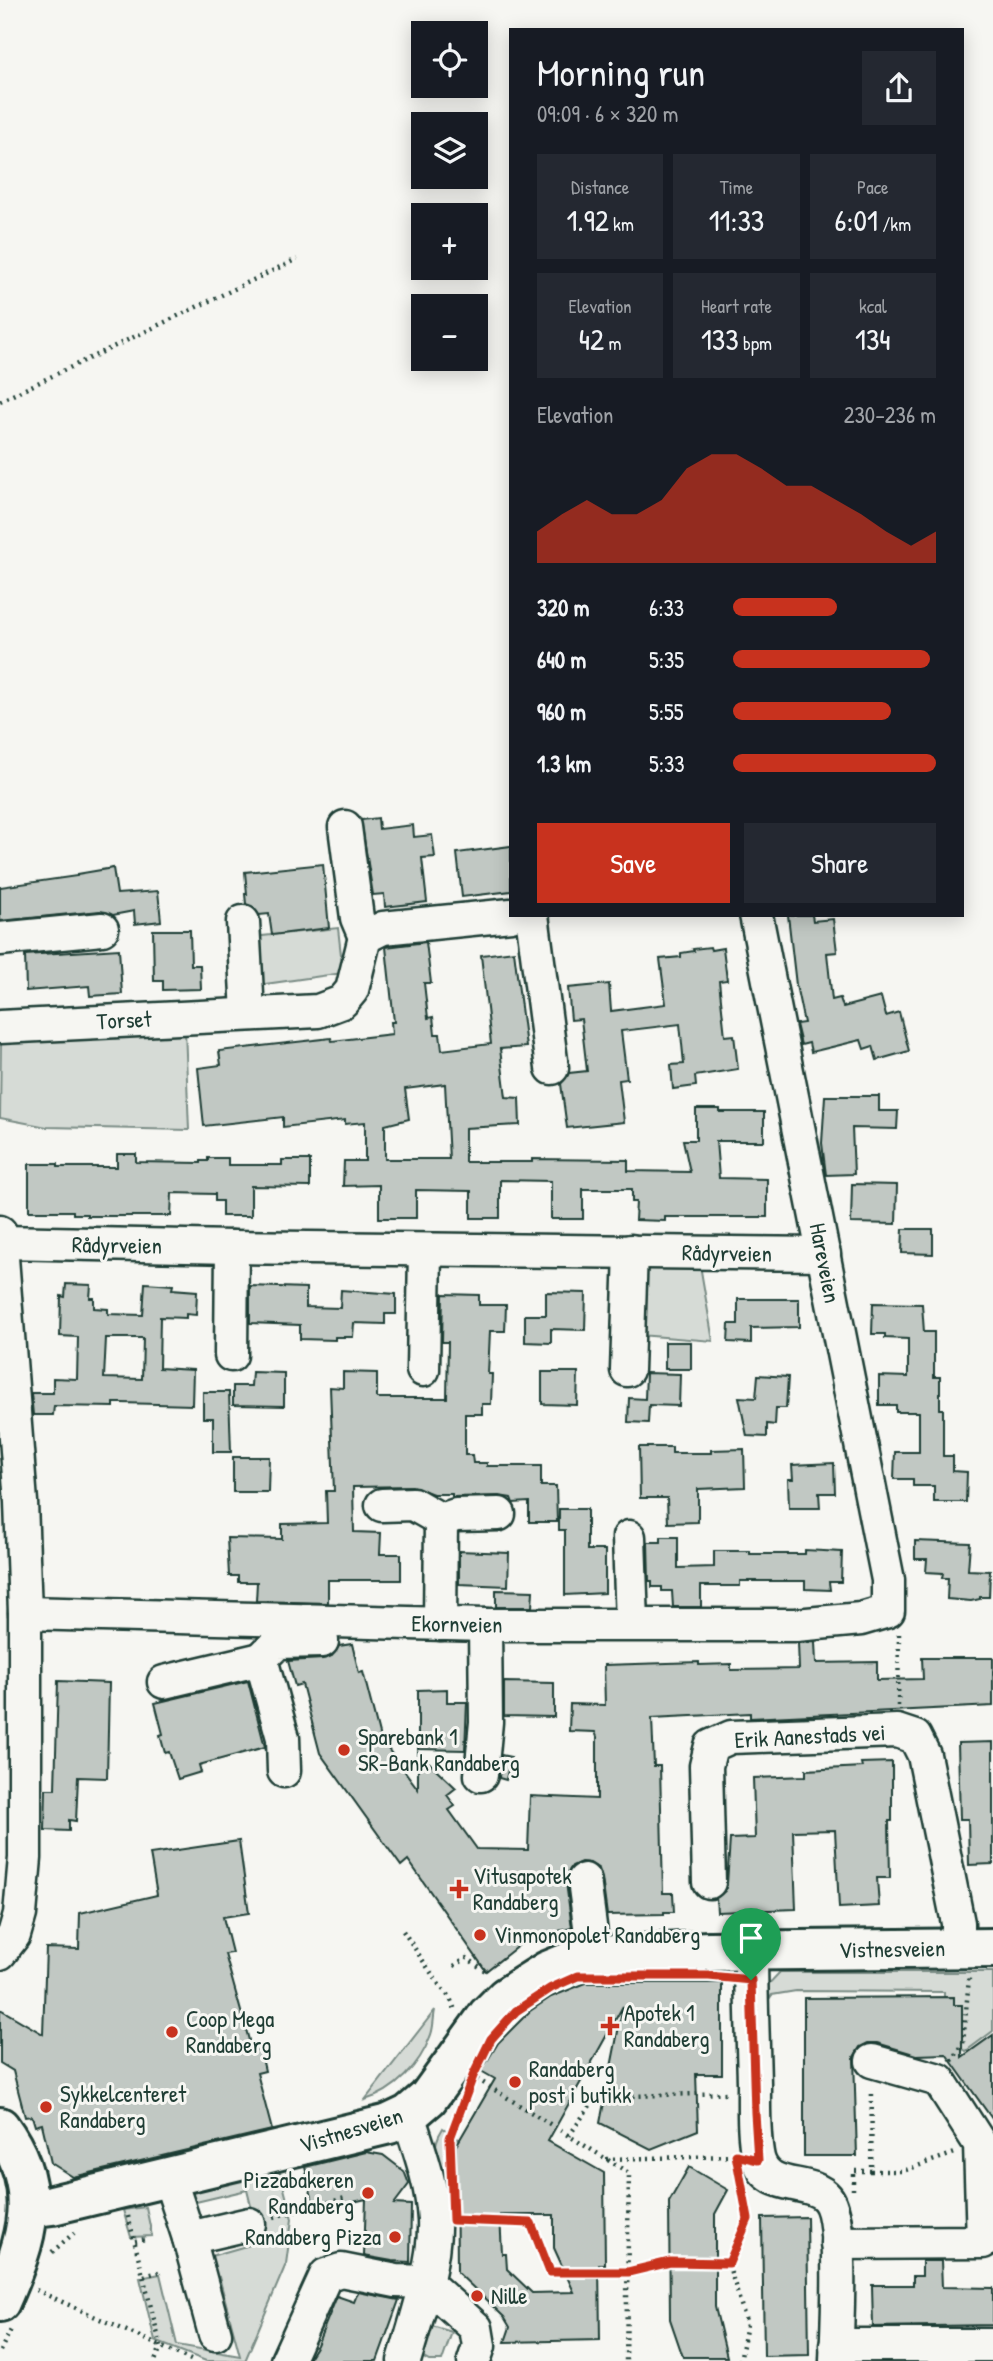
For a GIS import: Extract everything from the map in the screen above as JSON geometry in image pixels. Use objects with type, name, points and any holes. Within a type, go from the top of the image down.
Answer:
[{"type":"main road","name":"Vistnesveien","points":[[29,2208],[52,2205],[389,2124],[408,2115],[428,2098],[488,2015],[506,1997],[569,1962],[594,1956],[751,1950],[974,1957]]},
{"type":"main road","points":[[0,2127],[26,2181],[29,2208],[16,2295]]},
{"type":"street","points":[[345,827],[357,918],[365,937],[383,928],[509,915]]},
{"type":"street","points":[[532,917],[552,1068]]},
{"type":"street","name":"Hareveien","points":[[757,917],[888,1580],[888,1611]]},
{"type":"street","points":[[243,922],[248,1013]]},
{"type":"street","points":[[0,939],[102,929]]},
{"type":"street","name":"Torset","points":[[0,1027],[318,1011],[342,1002],[352,990],[365,937]]},
{"type":"street","points":[[0,1953],[14,1935],[20,1914],[25,1858],[25,1613],[21,1502],[1,1237]]},
{"type":"street","name":"Rådyrveien","points":[[1,1237],[232,1247],[824,1254]]},
{"type":"street","points":[[231,1355],[232,1247]]},
{"type":"street","points":[[424,1370],[425,1250]]},
{"type":"street","points":[[627,1370],[631,1251]]},
{"type":"street","points":[[382,1505],[413,1504],[441,1520]]},
{"type":"street","points":[[441,1520],[456,1514],[499,1514]]},
{"type":"street","points":[[440,1624],[441,1520]]},
{"type":"street","points":[[629,1537],[632,1624]]},
{"type":"street","name":"Ekornveien","points":[[25,1613],[485,1625],[796,1625],[861,1619],[888,1611]]},
{"type":"street","points":[[481,1775],[485,1722],[485,1625]]},
{"type":"street","points":[[164,1682],[261,1659],[278,1642],[364,1639]]},
{"type":"street","points":[[261,1659],[283,1738],[284,1771]]},
{"type":"street","name":"Erik Aanestads vei","points":[[709,1882],[706,1766],[710,1746],[731,1737],[897,1731],[915,1737],[924,1755],[958,1923],[974,1957]]},
{"type":"street","points":[[584,1880],[594,1956]]},
{"type":"street","points":[[751,1950],[758,2160],[767,2174],[788,2185],[813,2187],[828,2198],[835,2213],[836,2353],[993,2345]]},
{"type":"street","points":[[837,2243],[983,2242],[980,2144],[939,2080],[872,2061]]},
{"type":"street","points":[[404,2361],[434,2241],[429,2186],[408,2115]]},
{"type":"street","points":[[169,2177],[215,2334]]},
{"type":"street","points":[[189,2238],[260,2221]]},
{"type":"street","points":[[287,2361],[326,2275],[341,2270],[396,2281],[425,2281],[476,2328],[479,2346],[474,2361]]},
{"type":"path","points":[[0,401],[298,259]]},
{"type":"path","points":[[888,1611],[899,1629],[897,1731]]},
{"type":"path","points":[[403,1931],[450,1998],[456,2013]]},
{"type":"path","points":[[939,2080],[962,2044],[974,1957]]},
{"type":"path","points":[[871,2171],[872,2061]]},
{"type":"path","points":[[469,2089],[473,2076],[629,2173],[626,2361]]},
{"type":"path","points":[[569,2136],[596,2097],[754,2092]]},
{"type":"path","points":[[451,2166],[450,2138],[464,2101]]},
{"type":"path","points":[[853,2195],[853,2171],[903,2171],[980,2144]]},
{"type":"path","points":[[606,2159],[736,2155],[738,2168]]},
{"type":"path","points":[[740,2181],[748,2219],[729,2263],[747,2324],[740,2361]]},
{"type":"path","points":[[260,2221],[345,2198]]},
{"type":"path","points":[[126,2210],[161,2347],[155,2361]]},
{"type":"path","points":[[453,2220],[531,2223],[550,2272],[628,2272],[670,2262],[729,2263]]},
{"type":"path","points":[[135,2241],[146,2239]]},
{"type":"path","points":[[144,2276],[159,2272]]},
{"type":"path","points":[[16,2295],[193,2361]]},
{"type":"shaded area","points":[[338,928],[343,973],[258,985],[253,937]]},
{"type":"shaded area","points":[[185,1029],[189,1130],[47,1127],[0,1118],[1,1038]]},
{"type":"shaded area","points":[[699,1259],[713,1341],[627,1334],[633,1262]]},
{"type":"shaded area","points":[[780,1972],[993,1972],[993,2031],[966,2051],[944,2037],[944,1992],[796,1991],[772,1995],[762,2009],[761,1992]]},
{"type":"shaded area","points":[[435,2010],[426,2047],[413,2067],[386,2091],[365,2100]]},
{"type":"shaded area","points":[[443,2128],[486,2158],[468,2212],[444,2202],[435,2155],[438,2137]]},
{"type":"shaded area","points":[[280,2173],[292,2219],[286,2264],[245,2361],[206,2361],[155,2341],[140,2278],[160,2274],[177,2345],[240,2356],[219,2277],[201,2280],[197,2260],[260,2242],[247,2190],[179,2206],[175,2192]]},
{"type":"shaded area","points":[[146,2207],[152,2236],[131,2237],[123,2210]]},
{"type":"shaded area","points":[[432,2326],[452,2332],[442,2361],[429,2361],[422,2357]]},
{"type":"building","points":[[378,818],[379,829],[413,825],[414,837],[432,835],[435,857],[422,858],[427,902],[385,907],[384,894],[373,895],[361,820]]},
{"type":"building","points":[[509,846],[509,891],[462,897],[457,853]]},
{"type":"building","points":[[323,864],[329,928],[272,935],[269,914],[259,915],[252,906],[246,904],[245,872]]},
{"type":"building","points":[[113,868],[117,894],[158,891],[161,921],[135,924],[134,911],[113,915],[100,911],[0,921],[0,887]]},
{"type":"building","points":[[788,917],[812,917],[813,921],[833,919],[837,952],[827,953],[832,1000],[840,998],[843,1007],[881,997],[886,1016],[899,1012],[909,1051],[877,1060],[873,1046],[864,1049],[861,1040],[811,1052],[809,1043],[801,1045],[796,1024],[804,1023],[796,985]]},
{"type":"building","points":[[153,930],[190,930],[191,965],[200,965],[201,989],[163,990],[163,981],[154,981]]},
{"type":"building","points":[[426,942],[431,983],[424,983],[428,1018],[433,1017],[435,1034],[440,1034],[442,1050],[491,1044],[481,955],[514,951],[526,1047],[500,1049],[506,1097],[519,1098],[520,1125],[465,1128],[465,1162],[532,1162],[532,1159],[628,1160],[628,1171],[690,1172],[683,1140],[696,1140],[696,1109],[764,1112],[764,1141],[716,1141],[719,1178],[767,1179],[767,1217],[665,1217],[665,1221],[635,1220],[636,1202],[632,1202],[632,1189],[583,1189],[583,1219],[551,1219],[551,1181],[500,1180],[500,1218],[471,1218],[471,1191],[416,1190],[416,1218],[379,1218],[379,1185],[343,1186],[344,1161],[365,1161],[365,1122],[345,1124],[345,1120],[283,1127],[283,1117],[204,1126],[198,1068],[221,1065],[219,1051],[392,1034],[391,1022],[394,1022],[386,947]],"holes":[[[445,1084],[449,1159],[385,1159],[385,1125],[409,1119],[405,1089]]]},
{"type":"building","points":[[710,947],[711,950],[723,948],[727,980],[719,981],[725,1036],[734,1035],[738,1069],[695,1076],[696,1086],[673,1089],[671,1065],[684,1064],[680,1024],[621,1031],[627,1079],[619,1080],[624,1122],[567,1128],[561,1084],[569,1073],[587,1071],[581,1019],[571,1020],[568,988],[609,984],[611,1011],[666,1004],[660,959],[681,957],[681,953]]},
{"type":"building","points":[[119,949],[122,994],[90,996],[89,986],[26,991],[25,955]]},
{"type":"building","points":[[825,1096],[879,1096],[879,1111],[898,1111],[897,1129],[852,1128],[854,1174],[826,1175],[822,1143]]},
{"type":"building","points":[[117,1154],[136,1154],[136,1162],[201,1163],[208,1161],[208,1158],[228,1158],[228,1165],[282,1165],[282,1160],[310,1160],[310,1187],[251,1186],[251,1216],[222,1216],[222,1201],[215,1201],[215,1194],[172,1193],[171,1216],[87,1216],[73,1214],[73,1211],[29,1211],[29,1164],[117,1167]]},
{"type":"building","points":[[852,1184],[897,1185],[896,1224],[851,1223]]},
{"type":"building","points":[[903,1229],[933,1229],[933,1254],[902,1253]]},
{"type":"building","points":[[145,1283],[173,1285],[172,1289],[197,1291],[196,1315],[186,1314],[186,1318],[160,1317],[159,1368],[193,1370],[192,1405],[114,1403],[114,1407],[54,1406],[53,1415],[33,1415],[31,1393],[53,1393],[53,1378],[77,1379],[78,1337],[60,1336],[61,1296],[65,1297],[66,1284],[91,1285],[90,1298],[94,1298],[94,1308],[108,1309],[108,1314],[143,1315]],"holes":[[[106,1338],[143,1338],[142,1379],[104,1378]]]},
{"type":"building","points":[[250,1286],[306,1288],[306,1307],[340,1308],[341,1290],[396,1294],[396,1314],[385,1314],[385,1324],[354,1323],[353,1337],[335,1337],[335,1340],[300,1339],[300,1325],[250,1323]]},
{"type":"building","points":[[546,1292],[586,1293],[585,1330],[551,1329],[551,1343],[525,1342],[525,1315],[546,1315]]},
{"type":"building","points":[[443,1294],[479,1295],[479,1305],[506,1305],[505,1331],[490,1331],[488,1374],[492,1374],[491,1404],[482,1404],[482,1414],[465,1414],[465,1455],[472,1455],[473,1463],[487,1463],[487,1466],[541,1466],[541,1486],[556,1486],[557,1522],[529,1522],[529,1502],[513,1503],[511,1498],[452,1497],[452,1494],[433,1494],[412,1486],[353,1487],[354,1532],[381,1533],[380,1554],[401,1554],[401,1580],[328,1580],[328,1603],[256,1601],[257,1582],[238,1582],[238,1576],[229,1576],[227,1538],[282,1539],[282,1524],[327,1523],[326,1491],[334,1491],[330,1387],[343,1388],[343,1372],[377,1373],[377,1398],[447,1398],[448,1342],[442,1342]]},
{"type":"building","points":[[738,1299],[799,1299],[799,1327],[751,1328],[751,1343],[728,1342],[729,1324],[738,1324]]},
{"type":"building","points":[[873,1303],[922,1304],[924,1332],[934,1332],[934,1377],[940,1377],[940,1409],[943,1409],[943,1456],[953,1456],[953,1471],[967,1472],[966,1502],[934,1502],[934,1486],[913,1486],[913,1479],[894,1479],[895,1452],[919,1452],[919,1412],[896,1412],[896,1405],[879,1405],[879,1376],[908,1377],[908,1339],[885,1338],[885,1334],[872,1334]]},
{"type":"building","points":[[665,1342],[691,1342],[691,1369],[665,1369]]},
{"type":"building","points":[[252,1372],[284,1373],[284,1406],[233,1405],[233,1386],[251,1386]]},
{"type":"building","points":[[542,1372],[578,1372],[577,1405],[542,1404]]},
{"type":"building","points":[[646,1373],[680,1374],[679,1406],[649,1405],[648,1423],[628,1422],[629,1398],[645,1399]]},
{"type":"building","points":[[758,1375],[788,1377],[786,1408],[776,1408],[775,1425],[767,1424],[767,1437],[747,1436],[739,1397],[756,1398]]},
{"type":"building","points":[[203,1392],[229,1392],[231,1452],[213,1452],[213,1418],[203,1418]]},
{"type":"building","points":[[639,1447],[672,1447],[672,1453],[711,1453],[711,1450],[744,1449],[745,1487],[698,1489],[698,1522],[668,1523],[667,1498],[640,1498]]},
{"type":"building","points":[[233,1457],[269,1457],[268,1492],[233,1492]]},
{"type":"building","points":[[834,1463],[835,1493],[819,1493],[820,1508],[789,1508],[788,1479],[793,1479],[792,1465]]},
{"type":"building","points":[[559,1509],[587,1509],[587,1550],[605,1550],[605,1593],[565,1595],[565,1530],[559,1530]]},
{"type":"building","points":[[661,1537],[678,1537],[678,1568],[714,1567],[714,1551],[750,1551],[750,1554],[805,1554],[805,1550],[842,1552],[841,1582],[829,1582],[830,1590],[805,1589],[805,1581],[740,1581],[740,1586],[701,1586],[701,1607],[673,1607],[672,1591],[652,1587],[652,1581],[649,1581],[648,1542],[661,1542]]},
{"type":"building","points":[[915,1541],[970,1543],[968,1570],[990,1571],[989,1597],[971,1601],[947,1599],[948,1578],[942,1578],[943,1573],[926,1572],[927,1559],[915,1559]]},
{"type":"building","points":[[459,1551],[509,1553],[508,1586],[459,1584]]},
{"type":"building","points":[[496,1590],[533,1591],[532,1607],[496,1607]]},
{"type":"building","points":[[815,1642],[816,1663],[877,1662],[877,1680],[923,1679],[922,1658],[993,1658],[993,1706],[750,1718],[750,1713],[652,1718],[654,1766],[660,1766],[663,1893],[673,1893],[674,1912],[607,1915],[599,1869],[590,1863],[581,1862],[572,1866],[567,1874],[572,1928],[528,1938],[486,1971],[408,1860],[401,1866],[320,1753],[302,1684],[295,1686],[288,1661],[323,1659],[332,1656],[339,1646],[352,1644],[359,1673],[363,1672],[380,1738],[418,1789],[418,1752],[456,1788],[447,1795],[455,1806],[449,1810],[477,1849],[528,1850],[530,1796],[597,1799],[597,1737],[595,1732],[569,1731],[570,1704],[605,1705],[604,1665],[699,1662],[699,1665],[731,1664],[731,1670],[799,1669],[798,1643]]},
{"type":"building","points":[[58,1681],[109,1683],[107,1778],[78,1777],[76,1821],[69,1820],[69,1831],[45,1830],[46,1789],[55,1789]]},
{"type":"building","points":[[248,1681],[265,1747],[199,1765],[201,1772],[178,1779],[169,1752],[165,1753],[155,1703]]},
{"type":"building","points":[[504,1682],[554,1683],[554,1717],[504,1716]]},
{"type":"building","points":[[447,1689],[447,1702],[467,1702],[465,1750],[418,1749],[418,1690]]},
{"type":"building","points":[[993,1742],[993,1864],[969,1865],[968,1819],[960,1819],[958,1743]]},
{"type":"building","points":[[501,1755],[511,1757],[506,1780],[499,1778]]},
{"type":"building","points":[[892,1762],[890,1878],[877,1878],[879,1906],[839,1908],[835,1830],[793,1831],[796,1909],[717,1912],[716,1898],[725,1891],[727,1884],[730,1839],[755,1838],[753,1778],[806,1776],[806,1770],[862,1767],[861,1763]]},
{"type":"building","points":[[239,1841],[249,1913],[223,1917],[232,1953],[225,1954],[252,2051],[260,2049],[265,2071],[257,2073],[272,2130],[73,2177],[51,2163],[42,2124],[35,2126],[32,2116],[25,2117],[13,2071],[0,2063],[0,2009],[43,2034],[46,1948],[79,1949],[80,1913],[157,1895],[150,1854]]},
{"type":"building","points":[[586,1983],[722,1983],[722,2074],[696,2074],[698,2130],[651,2149],[600,2123],[623,2006],[548,2141],[604,2173],[605,2264],[599,2264],[600,2340],[505,2342],[510,2327],[504,2317],[457,2272],[456,2146],[495,2079],[481,2071],[498,2043],[530,2011],[551,1997]],"holes":[[[500,2215],[554,2215],[554,2248],[574,2292],[532,2293],[507,2269],[506,2254],[502,2254]]]},
{"type":"building","points":[[954,1997],[954,2005],[962,2005],[962,2057],[993,2035],[993,2120],[946,2054],[917,2055],[877,2043],[868,2043],[860,2047],[854,2057],[857,2156],[804,2156],[804,1998]]},
{"type":"building","points":[[366,2152],[383,2155],[404,2171],[409,2184],[394,2204],[411,2205],[410,2262],[364,2256],[366,2199],[315,2211],[305,2167]]},
{"type":"building","points":[[689,2167],[728,2190],[715,2214],[715,2307],[727,2357],[683,2357],[670,2319],[669,2202]]},
{"type":"building","points":[[807,2217],[809,2355],[764,2356],[762,2218]]},
{"type":"building","points":[[922,2261],[941,2261],[942,2287],[993,2288],[993,2325],[873,2327],[872,2285],[913,2285],[913,2276],[922,2276]]},
{"type":"building","points":[[358,2292],[399,2300],[377,2361],[307,2361],[317,2345],[337,2296],[354,2302]]},
{"type":"place","name":"Sparebank 1 SR-Bank Randaberg","points":[[344,1750]]},
{"type":"place","name":"Vitusapotek Randaberg","points":[[459,1889]]},
{"type":"place","name":"Vinmonopolet Randaberg","points":[[480,1935]]},
{"type":"place","name":"Apotek 1 Randaberg","points":[[610,2026]]},
{"type":"place","name":"Coop Mega Randaberg","points":[[172,2032]]},
{"type":"place","name":"Randaberg post i butikk","points":[[515,2082]]},
{"type":"place","name":"Sykkelcenteret Randaberg","points":[[46,2107]]},
{"type":"place","name":"Pizzabakeren Randaberg","points":[[368,2193]]},
{"type":"place","name":"Randaberg Pizza","points":[[395,2237]]},
{"type":"place","name":"Nille","points":[[477,2296]]},
{"type":"route","points":[[578,1976],[709,1976],[751,1980],[758,2160],[736,2155],[748,2219],[729,2263],[670,2262],[628,2272],[550,2272],[531,2223],[453,2220],[450,2138],[473,2076],[491,2039],[516,2011],[551,1988],[578,1976]]}]
